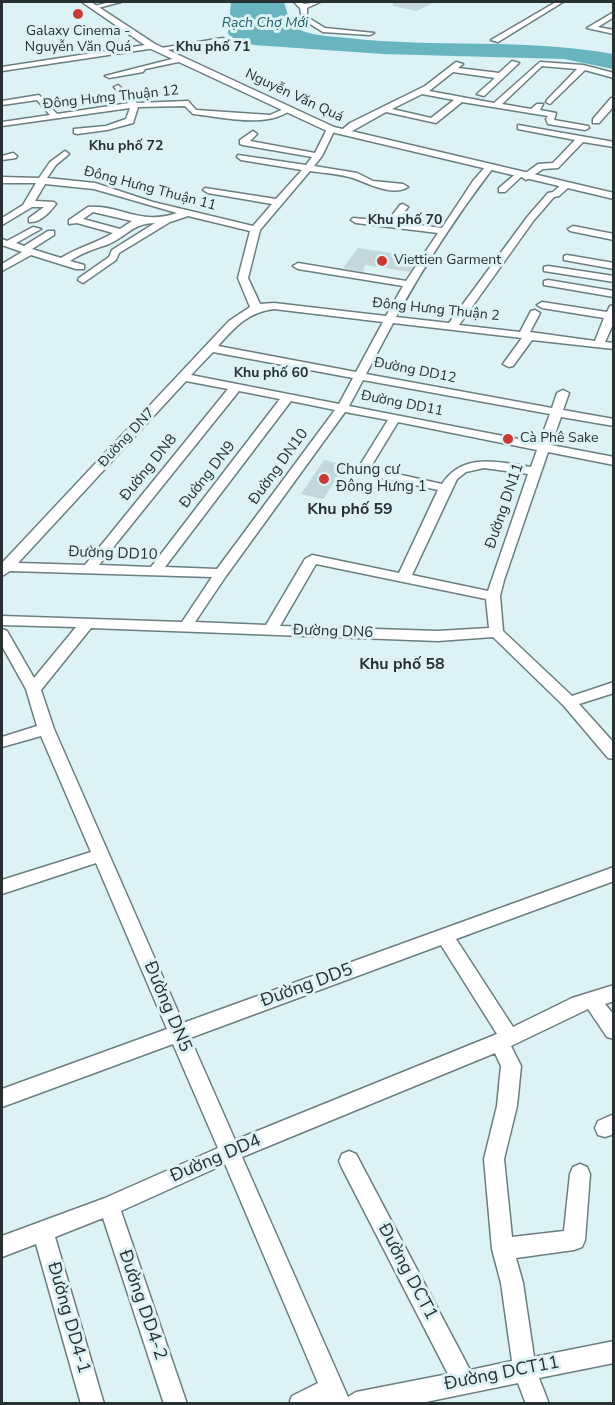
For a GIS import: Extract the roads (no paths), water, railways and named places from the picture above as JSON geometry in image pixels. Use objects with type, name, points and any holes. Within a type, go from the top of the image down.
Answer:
[{"type":"main road","name":"Nguyễn Văn Quá","points":[[90,4],[158,49],[331,129],[614,196]]},
{"type":"street","points":[[90,4],[118,2]]},
{"type":"street","points":[[317,2],[300,4],[304,18],[323,30],[370,33]]},
{"type":"street","points":[[495,40],[560,2]]},
{"type":"street","points":[[614,14],[591,28],[614,32]]},
{"type":"street","points":[[2,69],[223,40]]},
{"type":"street","points":[[101,63],[158,49]]},
{"type":"street","points":[[77,131],[107,128],[130,121],[135,105],[107,74],[140,70],[140,67],[180,59]]},
{"type":"street","points":[[342,133],[353,125],[425,90],[459,64]]},
{"type":"street","points":[[481,94],[514,64]]},
{"type":"street","points":[[496,105],[540,64],[583,68],[614,75]]},
{"type":"street","points":[[550,102],[583,68]]},
{"type":"street","points":[[452,70],[501,76]]},
{"type":"street","points":[[442,77],[491,85]]},
{"type":"street","points":[[409,84],[438,98],[460,99],[553,115],[551,122],[585,128]]},
{"type":"street","points":[[2,103],[39,97],[56,117]]},
{"type":"street","points":[[387,110],[418,114],[433,121],[460,99]]},
{"type":"street","points":[[596,121],[614,100]]},
{"type":"street","name":"Đông Hưng Thuận 12","points":[[2,124],[25,117],[56,117],[135,105],[188,103],[193,112],[253,117],[270,117],[288,110]]},
{"type":"street","points":[[535,112],[519,128],[614,145]]},
{"type":"street","points":[[256,308],[243,278],[255,229],[318,156],[331,129]]},
{"type":"street","points":[[253,134],[243,142],[318,156]]},
{"type":"street","points":[[502,190],[541,166],[555,166],[581,139]]},
{"type":"street","points":[[3,220],[29,204],[55,161],[65,154]]},
{"type":"street","points":[[2,158],[13,156]]},
{"type":"street","points":[[241,157],[307,169],[362,175],[372,183],[403,187]]},
{"type":"street","name":"Đường DN10","points":[[186,626],[221,573],[342,408],[409,284],[476,183],[489,168]]},
{"type":"street","name":"Đông Hưng Thuận 11","points":[[2,180],[95,186],[187,213],[255,229]]},
{"type":"street","points":[[453,326],[531,218],[551,195],[556,194],[565,186]]},
{"type":"street","points":[[208,190],[276,202]]},
{"type":"street","points":[[5,243],[34,224],[51,204],[29,204]]},
{"type":"street","points":[[390,225],[403,207]]},
{"type":"street","points":[[121,232],[74,221],[91,209],[142,220],[167,220]]},
{"type":"street","points":[[83,280],[113,258],[115,252],[167,220],[187,213]]},
{"type":"street","points":[[63,261],[80,250],[99,244],[142,220]]},
{"type":"street","points":[[356,220],[446,231]]},
{"type":"street","points":[[573,230],[614,237]]},
{"type":"street","points":[[2,268],[51,233]]},
{"type":"street","points":[[5,243],[80,267]]},
{"type":"street","points":[[580,260],[589,248]]},
{"type":"street","points":[[567,258],[614,266]]},
{"type":"street","points":[[298,266],[409,284]]},
{"type":"street","points":[[548,269],[614,279]]},
{"type":"street","points":[[548,283],[614,294]]},
{"type":"street","name":"Đông Hưng Thuận 2","points":[[256,308],[274,306],[614,346]]},
{"type":"street","name":"Đường DN7","points":[[3,569],[185,377],[232,323],[256,308]]},
{"type":"street","points":[[509,363],[527,334],[538,309],[612,312],[599,344]]},
{"type":"street","name":"Đường DD12","points":[[211,348],[614,423]]},
{"type":"street","name":"Đường DD11","points":[[185,377],[614,460]]},
{"type":"street","name":"Đường DN8","points":[[89,569],[236,387]]},
{"type":"street","name":"Đường DN11","points":[[496,632],[493,596],[563,393]]},
{"type":"street","name":"Đường DN9","points":[[154,572],[288,397]]},
{"type":"street","points":[[395,418],[363,470],[445,488]]},
{"type":"street","points":[[403,579],[445,488],[456,471],[473,464],[535,471]]},
{"type":"street","points":[[271,629],[312,559],[493,596]]},
{"type":"street","name":"Đường DD10","points":[[3,569],[221,573]]},
{"type":"street","name":"Đường DN6","points":[[2,620],[438,636],[496,632]]},
{"type":"street","points":[[2,634],[33,689],[88,622]]},
{"type":"street","points":[[496,632],[569,702],[614,754]]},
{"type":"street","points":[[569,702],[614,687]]},
{"type":"street","name":"Đường DN5","points":[[33,689],[46,729],[336,1396]]},
{"type":"street","points":[[2,742],[46,729]]},
{"type":"street","points":[[2,888],[101,855]]},
{"type":"street","name":"Đường DD5","points":[[2,1098],[614,874]]},
{"type":"street","points":[[445,936],[504,1040],[511,1066],[507,1106],[494,1159],[503,1249],[512,1283],[524,1370],[538,1404]]},
{"type":"street","points":[[504,1040],[579,1004],[614,993]]},
{"type":"street","points":[[592,1000],[614,1031]]},
{"type":"street","name":"Đường DD4","points":[[2,1246],[109,1206],[230,1152],[504,1040]]},
{"type":"street","name":"Đường DCT1","points":[[349,1161],[464,1382]]},
{"type":"street","points":[[503,1249],[574,1240],[576,1195],[580,1174]]},
{"type":"street","name":"Đường DD4-2","points":[[109,1206],[176,1404]]},
{"type":"street","name":"Đường DD4-1","points":[[43,1232],[93,1404]]},
{"type":"street","name":"Đường DCT11","points":[[356,1404],[614,1352]]},
{"type":"street","points":[[300,1404],[336,1396]]},
{"type":"water","name":"Rạch Chợ Mới","points":[[231,2],[284,2],[291,25],[318,35],[381,41],[580,49],[613,54],[613,69],[564,59],[383,54],[254,45],[236,40],[228,34]]},
{"type":"place","name":"Galaxy Cinema - Nguyễn Văn Quá","points":[[78,14]]},
{"type":"place","name":"Viettien Garment","points":[[382,261]]},
{"type":"place","name":"Cà Phê Sake","points":[[508,439]]},
{"type":"place","name":"Chung cư Đông Hưng 1","points":[[324,479]]},
{"type":"district","name":"Khu phố 71","points":[[213,48]]},
{"type":"district","name":"Khu phố 72","points":[[126,147]]},
{"type":"district","name":"Khu phố 70","points":[[405,221]]},
{"type":"district","name":"Khu phố 60","points":[[271,374]]},
{"type":"district","name":"Khu phố 59","points":[[350,510]]},
{"type":"district","name":"Khu phố 58","points":[[402,665]]}]
